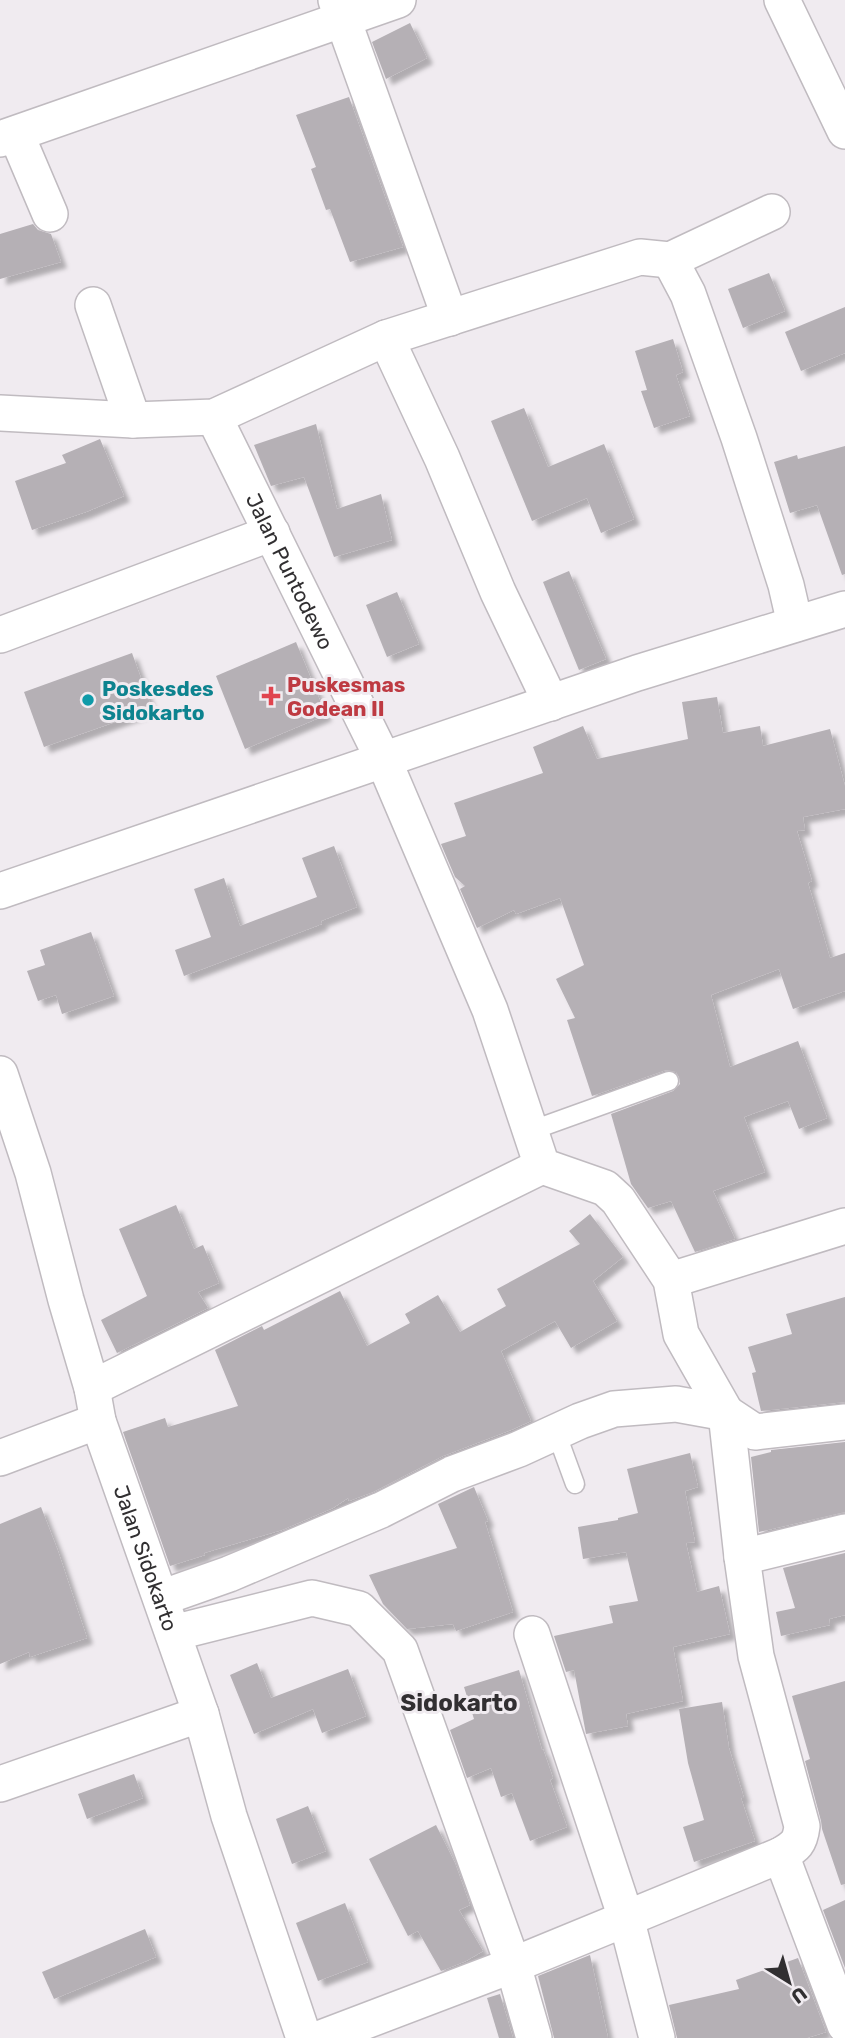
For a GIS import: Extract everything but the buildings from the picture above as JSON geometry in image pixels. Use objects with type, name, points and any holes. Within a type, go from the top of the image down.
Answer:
[{"type":"street","points":[[50,214],[8,136],[340,9],[398,0]]},
{"type":"street","points":[[782,0],[845,131]]},
{"type":"street","points":[[340,9],[450,318]]},
{"type":"street","points":[[0,412],[133,420],[214,418],[386,338],[640,257],[670,260],[772,212]]},
{"type":"street","points":[[670,260],[688,294],[739,438],[786,585],[795,624]]},
{"type":"street","points":[[93,305],[133,420]]},
{"type":"street","points":[[386,338],[442,458],[498,592],[551,703]]},
{"type":"street","name":"Jalan Puntodewo","points":[[214,418],[384,761],[490,1010],[542,1166]]},
{"type":"street","points":[[0,635],[272,533]]},
{"type":"street","points":[[0,891],[637,673],[845,609]]},
{"type":"street","name":"Jalan Sidokarto","points":[[0,1074],[33,1173],[95,1404],[201,1714],[229,1816],[304,2038]]},
{"type":"street","points":[[0,1458],[95,1404],[542,1166],[605,1188],[618,1200],[671,1280],[681,1334],[726,1413],[756,1656],[802,1826],[801,1837],[795,1847],[781,1855],[513,1965],[321,2038]]},
{"type":"street","points":[[671,1280],[845,1226]]},
{"type":"street","points":[[161,1598],[229,1574],[381,1510],[452,1474],[614,1409],[676,1404],[726,1413],[755,1432],[845,1422]]},
{"type":"street","points":[[742,1557],[845,1532]]},
{"type":"street","points":[[173,1633],[312,1598],[359,1609],[400,1650],[513,1965],[534,2038]]},
{"type":"street","points":[[532,1634],[626,1919],[657,2038]]},
{"type":"street","points":[[0,1784],[201,1714]]},
{"type":"street","points":[[781,1855],[845,2025]]},
{"type":"lane","points":[[530,1131],[669,1081]]},
{"type":"lane","points":[[556,1432],[575,1485]]},
{"type":"place","name":"Puskesmas Godean II","points":[[271,696]]},
{"type":"place","name":"Poskesdes Sidokarto","points":[[88,700]]},
{"type":"district","name":"Sidokarto","points":[[459,1703]]}]
